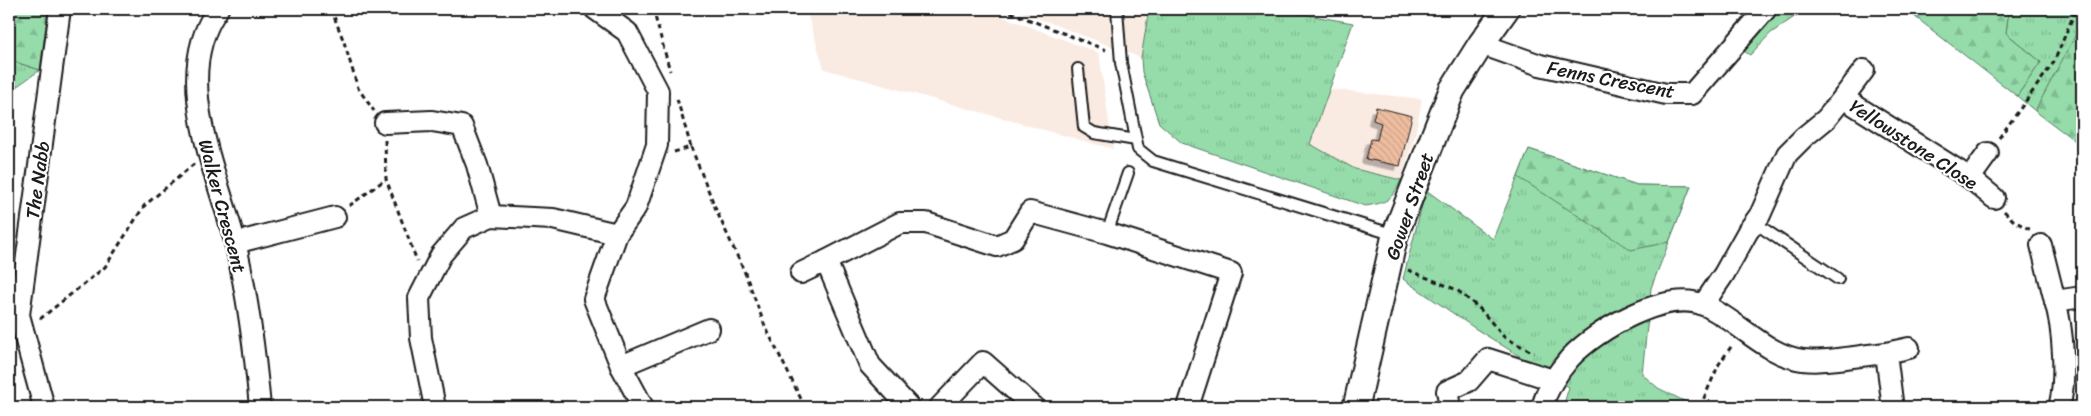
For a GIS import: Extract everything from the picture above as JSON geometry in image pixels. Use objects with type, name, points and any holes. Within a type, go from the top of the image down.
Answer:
[{"type":"street","name":"The Nabb","points":[[44,407],[19,315],[60,9]]},
{"type":"street","name":"Walker Crescent","points":[[218,9],[209,21],[198,56],[198,106],[235,243],[252,326],[260,407]]},
{"type":"street","points":[[595,9],[626,32],[658,91],[657,145],[636,207],[617,234],[594,298],[621,366],[643,407]]},
{"type":"street","name":"Gower Street","points":[[1356,407],[1395,235],[1452,90],[1506,9]]},
{"type":"street","name":"Fenns Crescent","points":[[1481,44],[1540,65],[1666,94],[1692,94],[1766,9]]},
{"type":"street","points":[[1843,98],[1864,70]]},
{"type":"street","name":"Yellowstone Close","points":[[1703,305],[1760,216],[1788,154],[1804,137],[1826,119],[1843,98],[1970,178],[1994,198]]},
{"type":"street","points":[[385,123],[432,121],[462,126],[477,165],[490,216]]},
{"type":"street","points":[[1970,178],[1988,153]]},
{"type":"street","points":[[801,273],[900,223],[926,223],[997,246],[1013,239],[1030,212],[1108,233],[1231,272],[1188,407]]},
{"type":"street","points":[[435,407],[421,338],[419,298],[442,254],[464,228],[490,216],[553,218],[617,234]]},
{"type":"street","points":[[235,243],[335,218]]},
{"type":"street","points":[[2041,245],[2061,321],[2063,394],[2059,407]]},
{"type":"street","points":[[826,261],[870,365],[909,407]]},
{"type":"street","points":[[2055,301],[2082,297]]},
{"type":"street","points":[[1542,407],[1557,374],[1571,357],[1588,342],[1640,312],[1667,302],[1685,301],[1703,305],[1744,329],[1760,342],[1783,354],[1803,360],[1886,353],[1909,348]]},
{"type":"street","points":[[621,366],[709,329]]},
{"type":"street","points":[[1886,353],[1892,401]]},
{"type":"street","points":[[1450,407],[1447,391],[1469,380],[1488,359],[1557,374]]},
{"type":"street","points":[[940,407],[984,362],[1034,407]]},
{"type":"lane","points":[[1117,9],[1121,55],[1138,149],[1153,160],[1395,235]]},
{"type":"lane","points":[[1078,69],[1084,127],[1094,133],[1136,140]]},
{"type":"lane","points":[[1108,233],[1128,173]]},
{"type":"lane","points":[[1755,222],[1838,279]]},
{"type":"path","points":[[331,9],[344,42],[358,88],[385,123],[386,179],[414,257],[429,277]]},
{"type":"path","points":[[1002,9],[1121,55]]},
{"type":"path","points":[[1988,153],[2054,62],[2076,9]]},
{"type":"path","points":[[691,147],[716,212],[745,273],[765,326],[805,407]]},
{"type":"path","points":[[24,332],[105,266],[144,206],[209,151]]},
{"type":"path","points":[[335,218],[386,179]]},
{"type":"path","points":[[1994,198],[2014,221],[2036,234],[2041,245]]},
{"type":"path","points":[[1388,262],[1457,290],[1480,309],[1504,337],[1557,374]]},
{"type":"path","points":[[1700,407],[1719,364],[1744,329]]},
{"type":"shaded area","points":[[806,9],[983,9],[1099,53],[1113,149],[824,69]]},
{"type":"shaded area","points":[[1014,9],[1149,9],[1141,58],[1105,44]]},
{"type":"shaded area","points":[[1329,89],[1422,99],[1415,136],[1401,180],[1355,169],[1310,144]]},
{"type":"green space","points":[[9,9],[48,9],[40,70],[9,60]]},
{"type":"green space","points":[[1149,9],[1274,9],[1353,23],[1310,144],[1355,169],[1401,180],[1395,192],[1384,202],[1365,206],[1182,143],[1159,123],[1142,72],[1141,58]]},
{"type":"green space","points":[[1779,9],[1806,9],[1771,33],[1750,55],[1742,50]]},
{"type":"green space","points":[[1905,9],[2009,9],[2006,33],[2041,62],[2017,96]]},
{"type":"green space","points":[[2009,9],[2082,9],[2081,20],[2071,47],[2035,111],[2017,96],[2041,62],[2006,33]]},
{"type":"green space","points":[[2082,16],[2082,146],[2035,111],[2075,36]]},
{"type":"green space","points":[[9,60],[40,70],[9,92]]},
{"type":"green space","points":[[1529,149],[1637,185],[1691,186],[1651,288],[1642,374],[1658,388],[1696,407],[1563,407],[1569,387],[1476,329],[1403,279],[1426,190],[1493,239]]},
{"type":"green space","points":[[1529,149],[1637,185],[1691,186],[1669,242],[1631,250],[1518,177]]},
{"type":"building","points":[[1376,107],[1412,116],[1400,166],[1366,159],[1371,139],[1377,140],[1381,123],[1373,120]]}]
